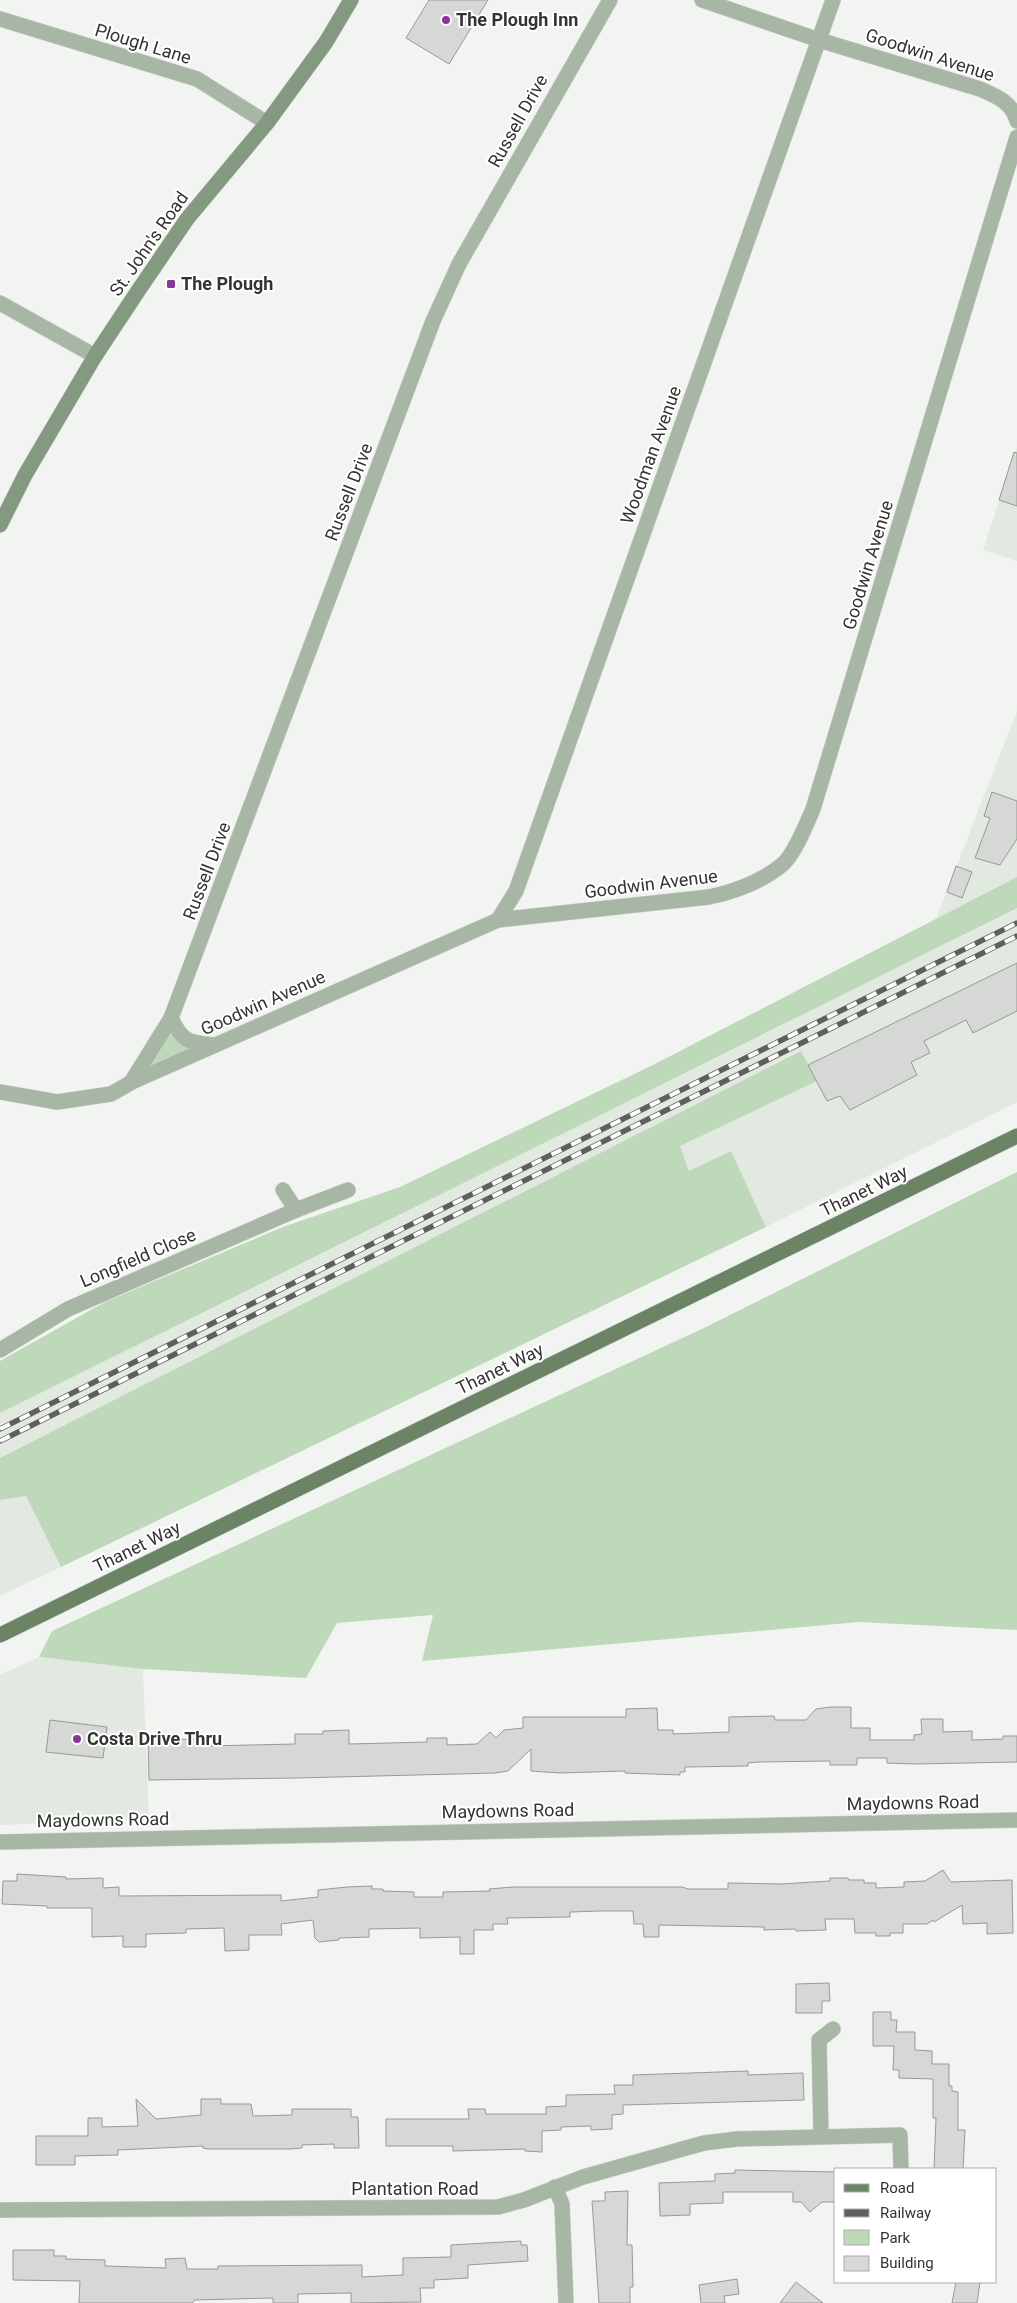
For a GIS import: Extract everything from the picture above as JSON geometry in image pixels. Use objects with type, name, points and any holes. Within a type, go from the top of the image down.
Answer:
[{"type":"main road","name":"St. John's Road","points":[[0,525],[24,475],[96,356],[187,219],[267,123],[326,42],[351,0]]},
{"type":"main road","name":"Thanet Way","points":[[0,1635],[1017,1136]]},
{"type":"street","name":"Russell Drive","points":[[132,1082],[171,1018],[433,321],[459,264],[610,0]]},
{"type":"street","points":[[702,0],[819,40]]},
{"type":"street","name":"Woodman Avenue","points":[[498,920],[516,891],[834,0]]},
{"type":"street","name":"Plough Lane","points":[[0,19],[196,79],[267,123]]},
{"type":"street","name":"Goodwin Avenue","points":[[819,40],[980,89],[1002,99],[1010,108],[1017,121]]},
{"type":"street","name":"Goodwin Avenue","points":[[0,1092],[57,1102],[111,1094],[132,1082],[498,920],[709,897],[733,892],[784,863],[813,809],[1017,137]]},
{"type":"street","points":[[0,303],[96,356]]},
{"type":"street","points":[[171,1018],[178,1033],[187,1041],[216,1045]]},
{"type":"street","points":[[283,1190],[296,1210]]},
{"type":"street","name":"Longfield Close","points":[[0,1350],[68,1309],[296,1210],[348,1190]]},
{"type":"street","name":"Maydowns Road","points":[[0,1842],[1017,1820]]},
{"type":"street","points":[[821,2136],[818,2040],[833,2029]]},
{"type":"street","name":"Plantation Road","points":[[0,2210],[498,2207],[583,2177],[704,2144],[737,2140],[821,2136],[900,2135],[901,2168]]},
{"type":"street","points":[[556,2187],[562,2204],[566,2303]]},
{"type":"shaded area","points":[[1017,447],[1017,561],[983,550]]},
{"type":"shaded area","points":[[1017,711],[1017,1102],[766,1227],[731,1152],[689,1171],[680,1145],[816,1081],[801,1051],[26,1496],[61,1567],[0,1596],[0,1361],[105,1302],[283,1227],[400,1187],[653,1065],[936,919]]},
{"type":"shaded area","points":[[39,1657],[143,1669],[149,1819],[0,1825],[0,1675]]},
{"type":"green space","points":[[1017,877],[1017,908],[0,1413],[0,1361],[105,1302],[283,1227],[400,1187],[653,1065]]},
{"type":"green space","points":[[171,1018],[178,1033],[216,1045],[132,1082]]},
{"type":"green space","points":[[801,1051],[817,1081],[680,1146],[689,1171],[731,1151],[766,1227],[61,1567],[26,1496],[0,1500],[0,1458]]},
{"type":"green space","points":[[1017,1172],[1017,1630],[859,1622],[422,1661],[433,1615],[337,1623],[306,1678],[143,1669],[39,1657],[52,1631],[706,1327]]},
{"type":"building","name":"The Plough Inn","points":[[429,0],[488,0],[449,64],[406,38]]},
{"type":"building","points":[[1014,452],[1017,453],[1017,506],[999,500]]},
{"type":"building","points":[[992,792],[1017,801],[1017,839],[1000,865],[975,858],[990,818],[984,816]]},
{"type":"building","points":[[956,866],[972,872],[962,898],[947,892]]},
{"type":"building","points":[[1017,963],[1017,1011],[973,1033],[966,1020],[924,1041],[930,1053],[911,1062],[917,1075],[850,1110],[840,1096],[827,1101],[808,1065]]},
{"type":"building","points":[[851,1707],[851,1728],[870,1728],[870,1740],[914,1740],[914,1735],[922,1734],[921,1719],[943,1719],[943,1732],[972,1731],[972,1740],[1003,1739],[1003,1736],[1017,1736],[1017,1762],[915,1764],[887,1763],[887,1758],[857,1758],[857,1765],[830,1765],[830,1761],[758,1762],[748,1763],[748,1766],[685,1767],[685,1772],[680,1772],[680,1775],[625,1773],[625,1771],[560,1773],[531,1771],[531,1749],[508,1771],[495,1773],[149,1780],[148,1740],[201,1739],[207,1746],[295,1744],[295,1734],[323,1734],[323,1731],[349,1730],[349,1744],[427,1742],[427,1738],[447,1738],[447,1745],[477,1744],[490,1732],[496,1738],[504,1730],[523,1728],[523,1717],[626,1717],[626,1709],[657,1708],[658,1730],[673,1730],[673,1734],[729,1732],[729,1717],[774,1716],[775,1720],[806,1720],[816,1709]]},
{"type":"building","name":"Costa Drive Thru","points":[[50,1720],[107,1727],[103,1758],[46,1752]]},
{"type":"building","points":[[943,1870],[951,1882],[1012,1880],[1013,1933],[987,1934],[987,1923],[963,1924],[962,1905],[934,1922],[933,1920],[927,1924],[903,1924],[903,1933],[890,1933],[890,1936],[876,1936],[876,1933],[855,1933],[854,1919],[825,1919],[826,1930],[796,1931],[795,1929],[764,1930],[764,1927],[659,1925],[659,1937],[644,1937],[643,1924],[634,1924],[633,1911],[600,1911],[570,1912],[570,1917],[507,1918],[508,1924],[493,1924],[493,1930],[474,1930],[474,1954],[460,1954],[460,1937],[420,1938],[420,1928],[369,1929],[369,1937],[339,1938],[339,1940],[319,1942],[315,1938],[313,1920],[281,1924],[282,1935],[249,1935],[249,1950],[225,1951],[224,1928],[186,1929],[186,1933],[146,1934],[146,1947],[123,1947],[123,1936],[92,1937],[92,1908],[47,1908],[47,1906],[2,1904],[3,1881],[17,1881],[17,1874],[66,1877],[66,1879],[103,1878],[103,1888],[119,1887],[119,1896],[281,1895],[281,1901],[318,1897],[318,1890],[372,1886],[372,1889],[383,1889],[383,1891],[414,1892],[414,1897],[443,1897],[443,1892],[490,1891],[489,1889],[513,1887],[682,1887],[688,1889],[728,1889],[728,1883],[781,1884],[830,1881],[830,1878],[864,1880],[864,1883],[876,1883],[876,1888],[904,1887],[904,1882],[925,1881]]},
{"type":"building","points":[[829,1983],[830,2001],[822,2001],[822,2013],[796,2013],[796,1984]]},
{"type":"building","points":[[873,2012],[891,2012],[891,2020],[897,2020],[896,2032],[915,2032],[915,2050],[932,2051],[932,2064],[949,2064],[949,2086],[952,2086],[952,2091],[958,2092],[958,2130],[965,2130],[963,2168],[934,2168],[936,2118],[933,2118],[933,2079],[899,2078],[899,2070],[893,2070],[894,2046],[873,2046]]},
{"type":"building","points":[[748,2071],[748,2075],[803,2073],[804,2100],[623,2105],[623,2114],[612,2115],[612,2129],[591,2130],[591,2126],[561,2127],[561,2130],[542,2131],[542,2152],[525,2151],[525,2149],[453,2151],[453,2146],[386,2146],[386,2119],[469,2119],[468,2109],[485,2109],[486,2114],[546,2114],[546,2107],[566,2106],[566,2095],[615,2094],[614,2085],[633,2085],[633,2075]]},
{"type":"building","points":[[136,2099],[156,2119],[201,2115],[201,2099],[221,2099],[221,2104],[251,2104],[253,2116],[292,2115],[292,2109],[351,2109],[351,2117],[358,2117],[359,2148],[334,2148],[334,2144],[302,2145],[302,2148],[290,2149],[208,2149],[203,2148],[203,2146],[118,2150],[118,2155],[75,2156],[75,2165],[36,2165],[36,2136],[88,2136],[88,2118],[102,2118],[102,2127],[138,2126]]},
{"type":"building","points":[[735,2170],[834,2172],[834,2202],[822,2202],[810,2212],[801,2202],[793,2202],[793,2192],[723,2192],[723,2203],[690,2204],[690,2215],[660,2216],[659,2183],[715,2181],[715,2174],[735,2173]]},
{"type":"building","points":[[628,2191],[627,2245],[632,2245],[633,2287],[630,2287],[630,2303],[599,2303],[592,2201],[605,2201],[605,2192]]},
{"type":"building","points":[[521,2241],[521,2245],[527,2245],[528,2261],[468,2265],[468,2278],[434,2280],[434,2288],[420,2288],[421,2302],[351,2303],[351,2293],[298,2294],[298,2303],[273,2303],[273,2298],[195,2300],[192,2303],[79,2303],[80,2281],[13,2280],[13,2250],[54,2250],[54,2256],[66,2256],[66,2259],[105,2260],[105,2266],[166,2268],[165,2259],[185,2258],[187,2269],[218,2269],[218,2266],[362,2265],[362,2277],[403,2275],[403,2258],[451,2257],[451,2245]]},
{"type":"building","points":[[737,2279],[739,2294],[724,2296],[725,2303],[701,2303],[699,2285]]},
{"type":"building","points":[[796,2282],[823,2303],[780,2303]]},
{"type":"building","points":[[956,2283],[980,2283],[977,2303],[952,2303]]},
{"type":"railway","points":[[0,1429],[1017,923]]},
{"type":"railway","points":[[0,1441],[1017,936]]},
{"type":"place","name":"The Plough Inn","points":[[446,20]]},
{"type":"place","name":"The Plough","points":[[171,284]]},
{"type":"place","name":"Costa Drive Thru","points":[[77,1739]]}]
